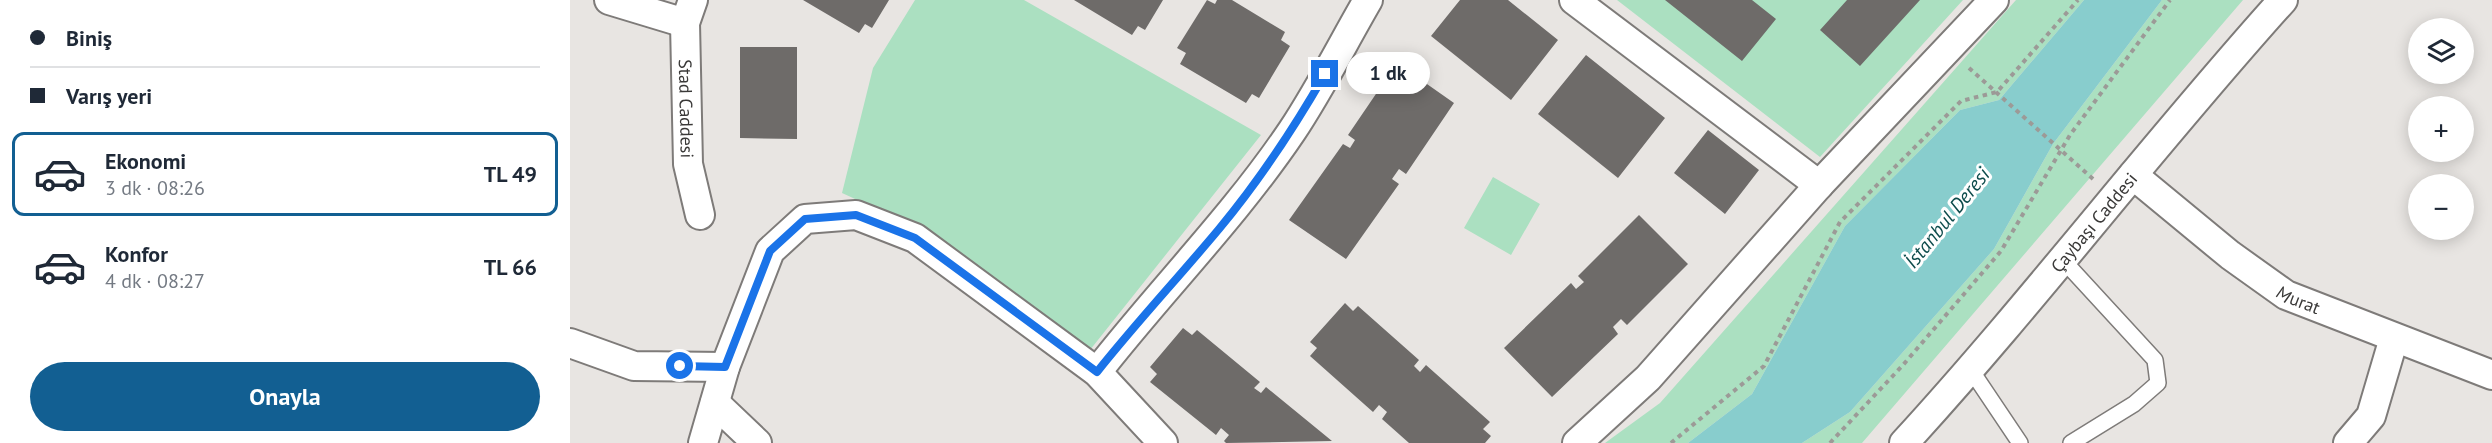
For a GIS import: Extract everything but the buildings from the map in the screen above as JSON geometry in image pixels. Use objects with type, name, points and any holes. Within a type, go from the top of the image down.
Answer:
[{"type":"street","points":[[609,0],[689,12]]},
{"type":"street","points":[[1097,372],[1129,331],[1220,228],[1293,130],[1368,0]]},
{"type":"street","points":[[1574,0],[1818,185]]},
{"type":"street","points":[[1577,443],[1648,378],[1818,185],[1994,0]]},
{"type":"street","name":"Çaybaşı Caddesi","points":[[1904,443],[1971,370],[2283,0]]},
{"type":"street","name":"Stad Caddesi","points":[[689,12],[688,164],[700,215]]},
{"type":"street","name":"Murat","points":[[2133,176],[2230,255],[2286,295],[2492,375]]},
{"type":"street","points":[[703,443],[725,367],[770,251],[805,219],[856,215],[915,238],[1097,372],[1163,443]]},
{"type":"street","points":[[2348,443],[2371,416],[2394,338]]},
{"type":"street","points":[[570,343],[634,366],[725,367]]},
{"type":"street","points":[[715,403],[757,443]]},
{"type":"lane","points":[[2062,260],[2155,360],[2158,383],[2134,405],[2071,443]]},
{"type":"lane","points":[[1971,370],[2020,443]]},
{"type":"path","points":[[1671,443],[1764,366],[1840,222],[1961,101],[1997,92],[2078,0]]},
{"type":"path","points":[[1830,443],[1903,365],[2001,251],[2062,149],[2170,0]]},
{"type":"path","points":[[1949,49],[2114,198]]},
{"type":"green space","points":[[915,0],[1024,0],[1261,135],[1090,350],[910,224],[842,193],[873,68]]},
{"type":"green space","points":[[1617,0],[1963,0],[1820,157]]},
{"type":"green space","points":[[2016,0],[2084,0],[1999,100],[1960,110],[1845,226],[1752,394],[1688,443],[1605,443],[1660,403]]},
{"type":"green space","points":[[2162,0],[2243,0],[1862,443],[1802,443],[1850,412],[1994,249],[2053,144]]},
{"type":"green space","points":[[1493,177],[1540,204],[1511,255],[1464,228]]},
{"type":"water","name":"İstanbul Deresi","points":[[2084,0],[2162,0],[2053,144],[1994,249],[1850,412],[1802,443],[1688,443],[1752,394],[1845,226],[1960,110],[1999,100]]},
{"type":"route","points":[[680,366],[725,367],[770,251],[805,219],[856,215],[915,238],[1097,372],[1129,331],[1220,228],[1293,130],[1325,74]]}]
